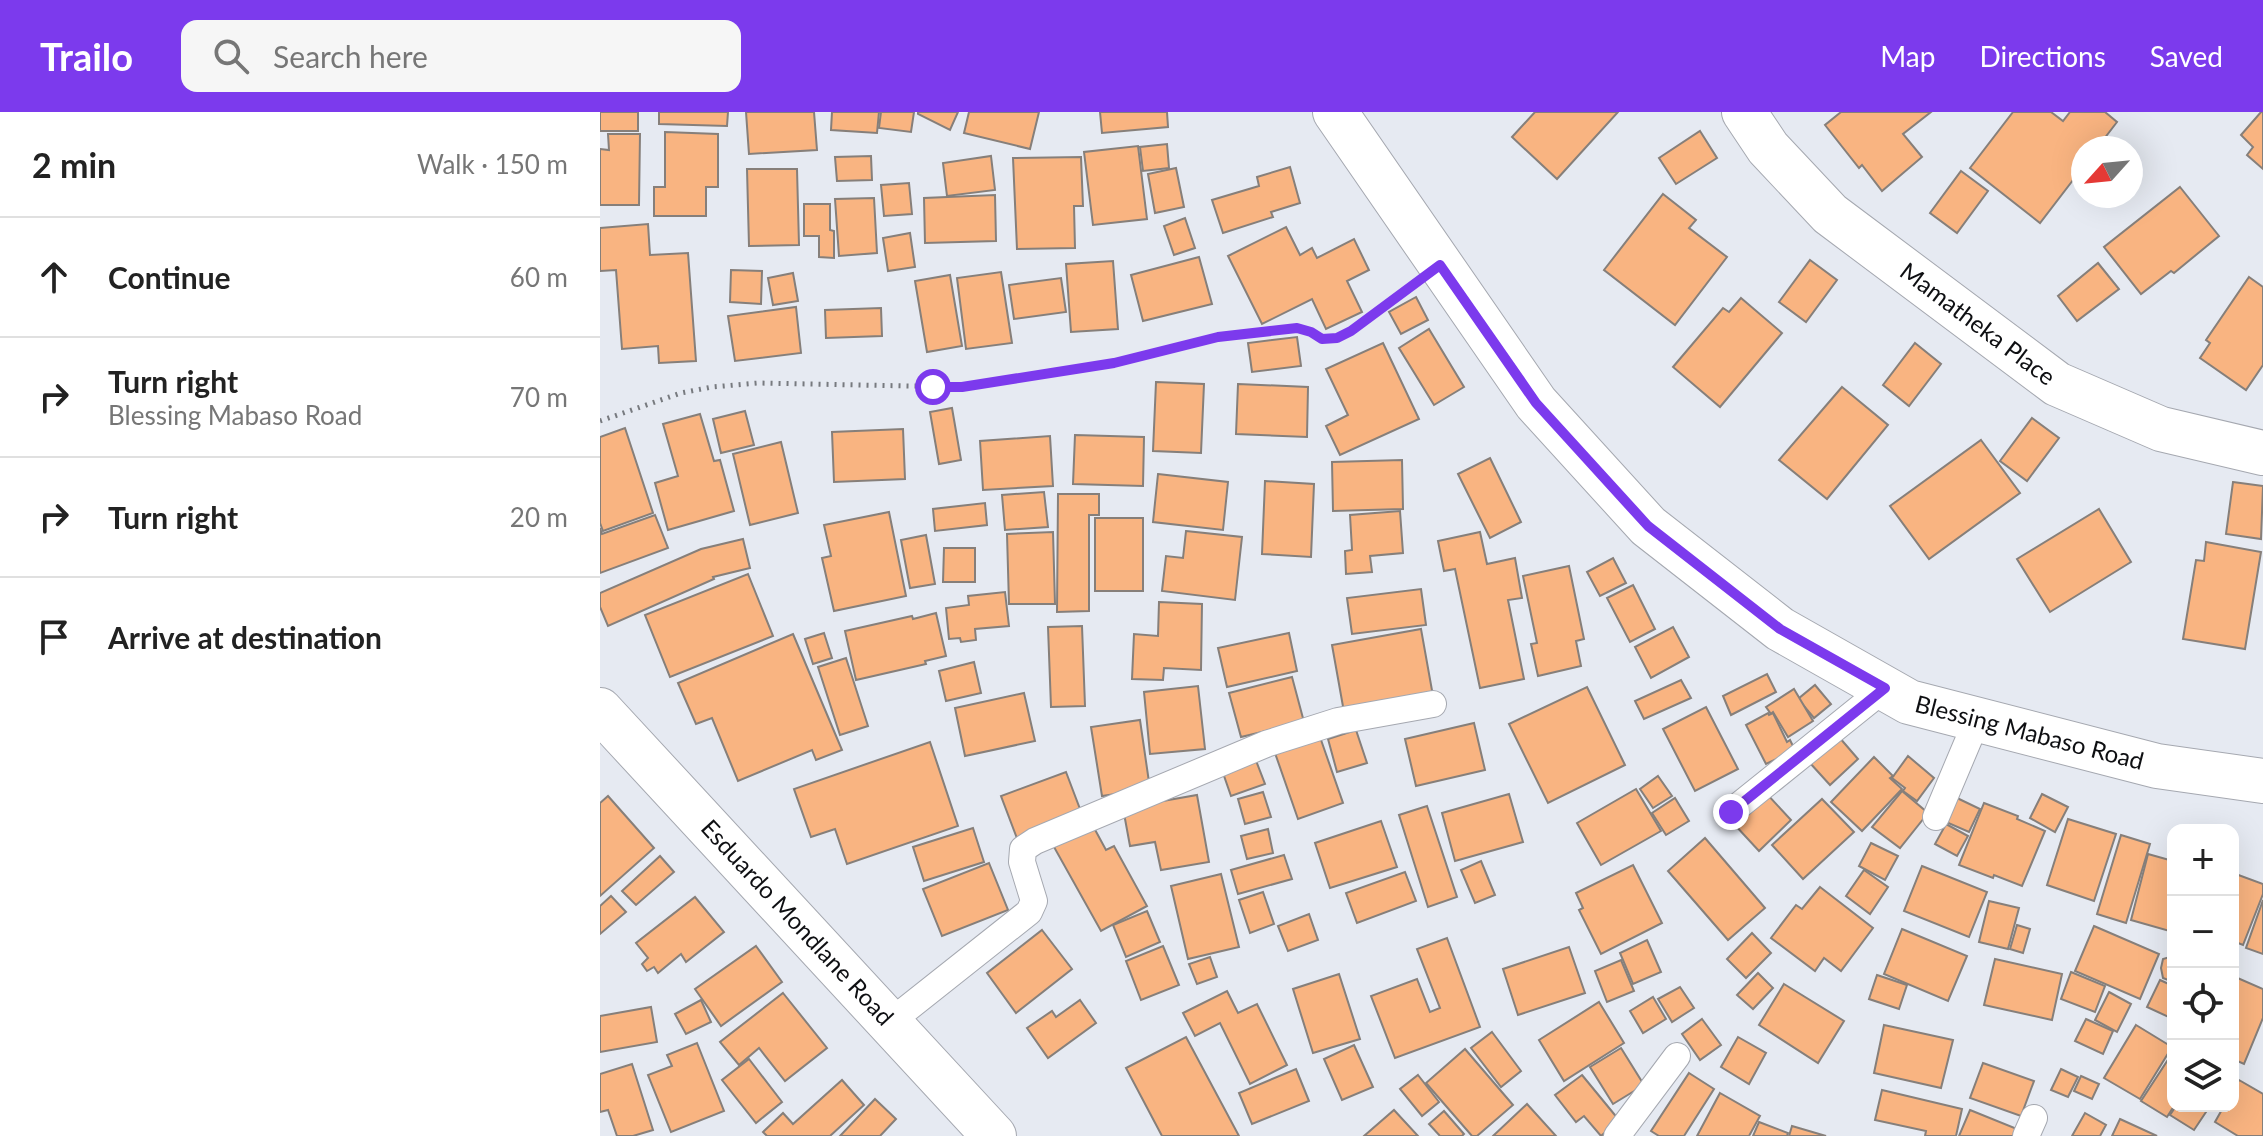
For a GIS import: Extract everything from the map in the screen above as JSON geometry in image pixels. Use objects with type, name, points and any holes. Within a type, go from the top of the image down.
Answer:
[{"type":"street","name":"Blessing Mabaso Road","points":[[1335,112],[1536,403],[1648,526],[1780,629],[1909,702],[2157,766],[2263,781]]},
{"type":"street","name":"Mamatheka Place","points":[[1744,112],[1768,148],[1830,214],[2057,384],[2161,429],[2263,453]]},
{"type":"street","name":"Esduardo Mondlane Road","points":[[600,710],[994,1136]]},
{"type":"lane","points":[[1731,812],[1885,688]]},
{"type":"lane","points":[[889,1023],[1029,912],[1034,901],[1022,862],[1023,849],[1035,841],[1266,744],[1338,721],[1433,704]]},
{"type":"lane","points":[[1936,817],[1977,720]]},
{"type":"lane","points":[[1617,1136],[1677,1056]]},
{"type":"path","points":[[600,421],[681,393],[712,387],[758,383],[962,387],[1114,363],[1218,337],[1297,328],[1322,339],[1337,338],[1440,265]]},
{"type":"building","points":[[600,112],[638,112],[638,131],[600,131]]},
{"type":"building","points":[[659,112],[728,112],[727,126],[659,124]]},
{"type":"building","points":[[746,112],[814,112],[817,150],[749,154]]},
{"type":"building","points":[[832,112],[879,112],[877,133],[831,130]]},
{"type":"building","points":[[881,112],[914,112],[911,132],[879,128]]},
{"type":"building","points":[[918,112],[958,112],[950,130]]},
{"type":"building","points":[[969,112],[1039,112],[1030,149],[964,133]]},
{"type":"building","points":[[1100,112],[1167,112],[1168,127],[1102,133]]},
{"type":"building","points":[[1535,112],[1618,112],[1557,179],[1512,137]]},
{"type":"building","points":[[1841,112],[1931,112],[1903,134],[1922,157],[1882,191],[1825,125]]},
{"type":"building","points":[[2013,112],[2051,112],[2063,121],[2070,112],[2105,112],[2117,122],[2106,136],[2071,136],[2071,183],[2040,223],[1970,168]]},
{"type":"building","points":[[2261,112],[2263,169],[2247,155],[2253,147],[2241,135]]},
{"type":"building","points":[[1700,131],[1717,158],[1676,184],[1659,158]]},
{"type":"building","points":[[665,132],[718,134],[718,187],[706,187],[706,216],[654,216],[654,187],[665,187]]},
{"type":"building","points":[[608,134],[640,134],[639,205],[600,205],[600,149],[609,150]]},
{"type":"building","points":[[1167,144],[1169,168],[1143,171],[1140,147]]},
{"type":"building","points":[[1138,146],[1147,219],[1093,225],[1084,152]]},
{"type":"building","points":[[871,156],[872,180],[837,181],[835,157]]},
{"type":"building","points":[[991,156],[995,190],[947,196],[943,163]]},
{"type":"building","points":[[1081,157],[1083,206],[1074,206],[1075,248],[1017,249],[1013,158]]},
{"type":"building","points":[[1290,167],[1300,203],[1271,212],[1273,217],[1223,233],[1212,200],[1259,186],[1257,177]]},
{"type":"building","points":[[1176,168],[1184,207],[1155,213],[1148,174]]},
{"type":"building","points":[[747,169],[797,169],[799,245],[749,246]]},
{"type":"building","points":[[1961,171],[1988,191],[1957,233],[1930,213]]},
{"type":"building","points":[[909,183],[912,214],[884,216],[881,185]]},
{"type":"building","points":[[2180,187],[2219,236],[2174,273],[2171,271],[2141,294],[2104,247]]},
{"type":"building","points":[[1663,194],[1696,220],[1689,228],[1727,257],[1675,325],[1604,270]]},
{"type":"building","points":[[995,195],[996,241],[925,243],[924,198]]},
{"type":"building","points":[[874,198],[877,253],[839,256],[835,199]]},
{"type":"building","points":[[804,204],[830,204],[834,258],[819,257],[819,236],[804,236]]},
{"type":"building","points":[[1185,218],[1195,248],[1174,255],[1164,226]]},
{"type":"building","points":[[648,224],[650,255],[688,253],[696,361],[659,363],[658,346],[622,349],[616,270],[600,271],[600,228]]},
{"type":"building","points":[[1286,227],[1300,255],[1312,248],[1317,258],[1354,239],[1369,270],[1347,281],[1362,312],[1326,329],[1312,299],[1262,324],[1228,256]]},
{"type":"building","points":[[910,233],[915,267],[888,271],[883,238]]},
{"type":"building","points":[[1199,257],[1212,304],[1143,321],[1131,275]]},
{"type":"building","points":[[1810,260],[1837,280],[1806,322],[1779,302]]},
{"type":"building","points":[[1113,261],[1118,329],[1071,332],[1066,264]]},
{"type":"building","points":[[2098,263],[2119,289],[2077,321],[2058,296]]},
{"type":"building","points":[[731,270],[762,271],[761,304],[730,302]]},
{"type":"building","points":[[1001,272],[1012,343],[966,349],[957,278]]},
{"type":"building","points":[[793,273],[798,301],[773,305],[768,278]]},
{"type":"building","points":[[950,275],[962,346],[927,352],[915,281]]},
{"type":"building","points":[[2249,277],[2263,287],[2263,365],[2246,390],[2200,358],[2210,343],[2206,340]]},
{"type":"building","points":[[1061,278],[1066,312],[1014,319],[1009,285]]},
{"type":"building","points":[[1416,297],[1428,320],[1401,334],[1389,312]]},
{"type":"building","points":[[1741,298],[1782,333],[1720,407],[1673,367],[1723,308],[1729,312]]},
{"type":"building","points":[[796,307],[801,353],[735,361],[728,316]]},
{"type":"building","points":[[881,308],[882,336],[826,338],[825,310]]},
{"type":"building","points":[[1429,329],[1464,387],[1434,405],[1399,348]]},
{"type":"building","points":[[1297,337],[1301,366],[1252,372],[1248,343]]},
{"type":"building","points":[[1383,343],[1419,419],[1340,455],[1326,426],[1348,415],[1326,369]]},
{"type":"building","points":[[1915,343],[1941,364],[1909,406],[1883,385]]},
{"type":"building","points":[[1156,382],[1204,384],[1201,453],[1153,451]]},
{"type":"building","points":[[1238,384],[1308,387],[1307,437],[1236,434]]},
{"type":"building","points":[[1842,387],[1888,425],[1827,499],[1779,460]]},
{"type":"building","points":[[952,408],[961,460],[939,464],[930,412]]},
{"type":"building","points":[[745,411],[754,445],[721,453],[713,419]]},
{"type":"building","points":[[700,414],[714,461],[720,460],[734,511],[668,530],[655,483],[678,476],[663,424]]},
{"type":"building","points":[[2032,418],[2059,438],[2027,481],[2000,461]]},
{"type":"building","points":[[625,428],[653,513],[603,531],[600,523],[600,437]]},
{"type":"building","points":[[903,429],[905,479],[834,482],[832,432]]},
{"type":"building","points":[[1075,435],[1144,437],[1143,486],[1073,484]]},
{"type":"building","points":[[1050,436],[1053,486],[983,490],[980,441]]},
{"type":"building","points":[[1981,440],[2020,493],[1929,559],[1890,506]]},
{"type":"building","points":[[781,442],[798,513],[750,525],[733,454]]},
{"type":"building","points":[[1490,458],[1521,522],[1490,538],[1458,474]]},
{"type":"building","points":[[1402,460],[1403,509],[1333,511],[1332,462]]},
{"type":"building","points":[[1158,474],[1228,482],[1223,530],[1153,522]]},
{"type":"building","points":[[1265,481],[1314,484],[1311,557],[1262,554]]},
{"type":"building","points":[[2233,482],[2263,486],[2261,539],[2226,534]]},
{"type":"building","points":[[1044,492],[1048,527],[1005,530],[1002,495]]},
{"type":"building","points":[[1058,494],[1099,494],[1099,515],[1089,515],[1089,611],[1057,612]]},
{"type":"building","points":[[985,503],[987,525],[935,531],[933,509]]},
{"type":"building","points":[[2099,509],[2131,562],[2050,612],[2017,559]]},
{"type":"building","points":[[1400,511],[1403,553],[1370,556],[1372,572],[1346,574],[1345,551],[1352,550],[1350,515]]},
{"type":"building","points":[[889,512],[906,596],[834,611],[822,558],[831,556],[824,525]]},
{"type":"building","points":[[655,515],[668,548],[600,573],[600,528],[602,534]]},
{"type":"building","points":[[1095,518],[1143,518],[1143,591],[1095,591]]},
{"type":"building","points":[[1186,531],[1242,537],[1235,600],[1162,591],[1166,556],[1183,558]]},
{"type":"building","points":[[1053,532],[1055,604],[1009,604],[1007,534]]},
{"type":"building","points":[[1480,532],[1487,564],[1515,558],[1522,598],[1508,600],[1524,679],[1480,688],[1455,569],[1444,571],[1438,541]]},
{"type":"building","points":[[926,535],[935,584],[910,588],[901,540]]},
{"type":"building","points":[[743,539],[750,568],[713,577],[608,626],[600,607],[600,593],[701,549]]},
{"type":"building","points":[[2206,542],[2261,552],[2245,649],[2183,639],[2196,560],[2204,561]]},
{"type":"building","points":[[944,548],[975,548],[975,582],[943,582]]},
{"type":"building","points":[[1613,558],[1626,583],[1600,596],[1587,572]]},
{"type":"building","points":[[1569,566],[1584,639],[1576,641],[1581,666],[1538,676],[1531,644],[1537,643],[1523,576]]},
{"type":"building","points":[[748,574],[773,636],[670,677],[645,615]]},
{"type":"building","points":[[1633,585],[1655,629],[1630,642],[1607,598]]},
{"type":"building","points":[[1421,589],[1426,625],[1352,634],[1347,598]]},
{"type":"building","points":[[1005,592],[1009,626],[975,629],[976,640],[961,642],[960,638],[949,639],[946,608],[969,605],[968,596]]},
{"type":"building","points":[[1159,602],[1202,604],[1201,670],[1164,668],[1163,680],[1132,679],[1134,634],[1158,636]]},
{"type":"building","points":[[936,613],[946,656],[925,661],[926,664],[856,680],[845,631]]},
{"type":"building","points":[[1082,626],[1085,706],[1051,707],[1048,627]]},
{"type":"building","points":[[1673,627],[1689,657],[1651,678],[1635,647]]},
{"type":"building","points":[[1421,629],[1433,696],[1344,712],[1332,645]]},
{"type":"building","points":[[824,633],[832,658],[813,664],[805,639]]},
{"type":"building","points":[[1289,633],[1297,671],[1227,687],[1218,648]]},
{"type":"building","points":[[793,634],[842,750],[816,760],[812,750],[738,781],[712,718],[696,724],[678,683]]},
{"type":"building","points":[[846,658],[868,726],[840,735],[818,667]]},
{"type":"building","points":[[974,662],[981,693],[946,701],[939,671]]},
{"type":"building","points":[[1767,674],[1776,692],[1731,715],[1723,696]]},
{"type":"building","points":[[1292,677],[1304,722],[1241,737],[1229,693]]},
{"type":"building","points":[[1681,680],[1691,698],[1644,719],[1635,701]]},
{"type":"building","points":[[1815,685],[1831,704],[1814,718],[1798,699]]},
{"type":"building","points":[[1198,686],[1205,749],[1150,754],[1144,692]]},
{"type":"building","points":[[1587,687],[1625,765],[1548,803],[1509,724]]},
{"type":"building","points":[[1794,689],[1813,721],[1788,737],[1773,712],[1771,714],[1766,707]]},
{"type":"building","points":[[1024,693],[1035,741],[965,756],[955,708]]},
{"type":"building","points":[[1706,707],[1738,769],[1695,791],[1663,729]]},
{"type":"building","points":[[1773,713],[1787,742],[1790,740],[1795,750],[1766,764],[1746,725]]},
{"type":"building","points":[[1140,720],[1150,789],[1102,796],[1091,727]]},
{"type":"building","points":[[1474,723],[1485,770],[1416,786],[1405,739]]},
{"type":"building","points":[[1356,730],[1367,763],[1337,772],[1328,739]]},
{"type":"building","points":[[1320,737],[1343,803],[1298,819],[1275,753]]},
{"type":"building","points":[[1839,737],[1858,759],[1830,785],[1810,763]]},
{"type":"building","points":[[930,742],[958,826],[847,864],[835,829],[811,837],[794,789]]},
{"type":"building","points":[[1908,756],[1934,778],[1917,801],[1892,778]]},
{"type":"building","points":[[1874,757],[1902,789],[1862,831],[1831,802]]},
{"type":"building","points":[[1255,758],[1265,784],[1231,796],[1222,770]]},
{"type":"building","points":[[1066,772],[1083,817],[1018,841],[1001,796]]},
{"type":"building","points":[[1658,776],[1672,796],[1653,808],[1640,789]]},
{"type":"building","points":[[1636,789],[1661,831],[1601,865],[1577,823]]},
{"type":"building","points":[[1902,791],[1928,813],[1900,848],[1872,827]]},
{"type":"building","points":[[1263,792],[1271,817],[1245,824],[1238,799]]},
{"type":"building","points":[[1766,793],[1791,820],[1759,851],[1734,824]]},
{"type":"building","points":[[1509,794],[1523,842],[1455,861],[1442,813]]},
{"type":"building","points":[[2042,794],[2068,807],[2055,832],[2030,818]]},
{"type":"building","points":[[1197,795],[1209,862],[1161,870],[1155,842],[1130,846],[1123,808]]},
{"type":"building","points":[[608,796],[654,848],[600,896],[600,803]]},
{"type":"building","points":[[1675,798],[1689,821],[1666,835],[1652,813]]},
{"type":"building","points":[[1957,798],[1980,809],[1969,832],[1946,822]]},
{"type":"building","points":[[1822,799],[1854,832],[1803,879],[1772,845]]},
{"type":"building","points":[[1984,803],[2045,831],[2022,886],[1959,865]]},
{"type":"building","points":[[1427,806],[1457,897],[1428,907],[1399,815]]},
{"type":"building","points":[[2068,819],[2116,834],[2094,901],[2047,885]]},
{"type":"building","points":[[1381,821],[1397,867],[1330,888],[1315,843]]},
{"type":"building","points":[[1946,824],[1968,836],[1957,856],[1935,844]]},
{"type":"building","points":[[1093,826],[1106,850],[1114,846],[1147,906],[1101,931],[1054,847]]},
{"type":"building","points":[[973,828],[984,862],[924,881],[913,847]]},
{"type":"building","points":[[1268,829],[1273,853],[1247,859],[1241,836]]},
{"type":"building","points":[[2121,835],[2150,844],[2126,923],[2097,914]]},
{"type":"building","points":[[1705,838],[1765,908],[1728,940],[1668,871]]},
{"type":"building","points":[[1871,843],[1898,856],[1885,880],[1859,866]]},
{"type":"building","points":[[2148,854],[2167,859],[2167,930],[2131,920]]},
{"type":"building","points":[[1284,855],[1292,879],[1238,894],[1231,870]]},
{"type":"building","points":[[660,856],[674,872],[636,905],[622,891]]},
{"type":"building","points":[[1481,861],[1495,895],[1475,903],[1461,870]]},
{"type":"building","points":[[989,863],[1008,910],[942,936],[923,889]]},
{"type":"building","points":[[1633,865],[1662,923],[1601,954],[1579,910],[1583,908],[1576,893]]},
{"type":"building","points":[[1922,866],[1987,892],[1969,937],[1904,911]]},
{"type":"building","points":[[1864,870],[1888,887],[1870,914],[1846,896]]},
{"type":"building","points":[[1405,872],[1416,901],[1357,923],[1346,893]]},
{"type":"building","points":[[1221,874],[1239,947],[1188,959],[1171,886]]},
{"type":"building","points":[[2239,875],[2263,884],[2263,894],[2243,945],[2239,943]]},
{"type":"building","points":[[1820,887],[1873,928],[1841,971],[1824,958],[1815,971],[1771,938],[1796,905],[1802,909]]},
{"type":"building","points":[[1263,892],[1274,924],[1250,933],[1239,900]]},
{"type":"building","points":[[611,896],[626,912],[600,934],[600,906]]},
{"type":"building","points":[[695,897],[724,932],[686,962],[681,954],[658,973],[654,967],[647,971],[642,964],[648,958],[636,943]]},
{"type":"building","points":[[2263,900],[2263,954],[2246,948]]},
{"type":"building","points":[[1989,901],[2019,908],[2008,949],[1979,942]]},
{"type":"building","points":[[1147,911],[1160,942],[1126,957],[1113,925]]},
{"type":"building","points":[[1309,914],[1318,940],[1288,951],[1278,926]]},
{"type":"building","points":[[2017,925],[2030,929],[2023,953],[2010,949]]},
{"type":"building","points":[[2094,926],[2159,954],[2140,999],[2075,971]]},
{"type":"building","points":[[1902,929],[1967,956],[1948,1001],[1884,974]]},
{"type":"building","points":[[1042,930],[1072,969],[1016,1013],[987,973]]},
{"type":"building","points":[[1752,933],[1771,953],[1746,978],[1727,959]]},
{"type":"building","points":[[1447,938],[1480,1027],[1395,1058],[1371,996],[1417,979],[1430,1012],[1440,1008],[1417,949]]},
{"type":"building","points":[[1647,940],[1661,972],[1633,984],[1620,953]]},
{"type":"building","points":[[756,946],[782,982],[721,1026],[695,989]]},
{"type":"building","points":[[1163,946],[1179,985],[1141,1000],[1126,961]]},
{"type":"building","points":[[1569,947],[1585,993],[1518,1015],[1503,969]]},
{"type":"building","points":[[1210,957],[1217,977],[1197,984],[1189,964]]},
{"type":"building","points":[[2167,958],[2167,980],[2163,978],[2161,968],[2163,959]]},
{"type":"building","points":[[1995,959],[2062,974],[2052,1020],[1984,1005]]},
{"type":"building","points":[[1621,960],[1634,991],[1607,1002],[1595,971]]},
{"type":"building","points":[[2071,972],[2105,986],[2095,1012],[2061,999]]},
{"type":"building","points":[[1758,973],[1773,988],[1753,1009],[1737,995]]},
{"type":"building","points":[[1339,974],[1360,1039],[1313,1053],[1293,989]]},
{"type":"building","points":[[1877,975],[1907,985],[1899,1009],[1869,999]]},
{"type":"building","points":[[2239,979],[2263,989],[2263,1018],[2244,1064],[2239,1062]]},
{"type":"building","points":[[2160,980],[2167,983],[2167,1016],[2147,1007]]},
{"type":"building","points":[[1784,984],[1844,1021],[1818,1063],[1759,1025]]},
{"type":"building","points":[[1680,987],[1694,1008],[1672,1022],[1658,999]]},
{"type":"building","points":[[1227,991],[1238,1013],[1257,1004],[1287,1065],[1250,1084],[1220,1023],[1195,1036],[1183,1013]]},
{"type":"building","points":[[2109,992],[2131,1004],[2117,1032],[2095,1020]]},
{"type":"building","points":[[783,993],[827,1048],[785,1081],[759,1048],[739,1065],[720,1042]]},
{"type":"building","points":[[1653,997],[1666,1019],[1643,1033],[1630,1011]]},
{"type":"building","points":[[701,1000],[711,1022],[686,1034],[675,1014]]},
{"type":"building","points":[[1080,1000],[1096,1023],[1048,1058],[1027,1028],[1052,1011],[1056,1017]]},
{"type":"building","points":[[1599,1002],[1624,1043],[1564,1081],[1539,1040]]},
{"type":"building","points":[[651,1007],[657,1042],[600,1052],[600,1016]]},
{"type":"building","points":[[1702,1019],[1721,1045],[1700,1060],[1682,1034]]},
{"type":"building","points":[[2086,1019],[2113,1031],[2103,1054],[2075,1041]]},
{"type":"building","points":[[1884,1025],[1953,1040],[1941,1088],[1874,1073]]},
{"type":"building","points":[[2136,1025],[2167,1044],[2167,1055],[2140,1099],[2104,1078]]},
{"type":"building","points":[[1492,1032],[1521,1071],[1501,1087],[1471,1048]]},
{"type":"building","points":[[1186,1037],[1239,1136],[1162,1136],[1126,1068]]},
{"type":"building","points":[[1738,1037],[1766,1053],[1749,1084],[1721,1067]]},
{"type":"building","points":[[697,1043],[724,1111],[671,1132],[648,1075],[672,1066],[667,1055]]},
{"type":"building","points":[[1354,1045],[1373,1087],[1342,1100],[1324,1059]]},
{"type":"building","points":[[1621,1048],[1644,1085],[1613,1104],[1590,1067]]},
{"type":"building","points":[[1465,1049],[1513,1105],[1477,1136],[1472,1136],[1426,1083]]},
{"type":"building","points":[[749,1059],[782,1102],[756,1123],[722,1080]]},
{"type":"building","points":[[2167,1061],[2167,1112],[2170,1112],[2167,1117],[2141,1101]]},
{"type":"building","points":[[1983,1063],[2034,1081],[2021,1116],[1970,1098]]},
{"type":"building","points":[[632,1064],[653,1130],[633,1136],[617,1136],[608,1110],[600,1112],[600,1074]]},
{"type":"building","points":[[1296,1069],[1309,1101],[1252,1124],[1239,1093]]},
{"type":"building","points":[[2061,1069],[2078,1077],[2068,1097],[2051,1090]]},
{"type":"building","points":[[1689,1073],[1714,1089],[1684,1136],[1659,1136],[1651,1131]]},
{"type":"building","points":[[1418,1075],[1439,1102],[1422,1116],[1400,1089]]},
{"type":"building","points":[[1582,1075],[1619,1120],[1601,1136],[1584,1116],[1576,1122],[1555,1095]]},
{"type":"building","points":[[2081,1076],[2099,1084],[2092,1099],[2074,1091]]},
{"type":"building","points":[[842,1080],[864,1105],[830,1136],[767,1136],[763,1132],[783,1113],[793,1124]]},
{"type":"building","points":[[2239,1080],[2263,1094],[2263,1136],[2238,1136],[2215,1122],[2221,1112],[2239,1112]]},
{"type":"building","points":[[1882,1090],[1962,1109],[1956,1136],[1925,1136],[1926,1131],[1875,1120]]},
{"type":"building","points":[[1720,1093],[1760,1116],[1749,1136],[1697,1136]]},
{"type":"building","points":[[875,1099],[896,1119],[880,1136],[840,1136]]},
{"type":"building","points":[[1527,1104],[1556,1136],[1493,1136]]},
{"type":"building","points":[[1394,1110],[1418,1136],[1364,1136]]},
{"type":"building","points":[[1970,1110],[2022,1131],[2020,1136],[1959,1136]]},
{"type":"building","points":[[1444,1111],[1464,1134],[1462,1136],[1440,1136],[1429,1124]]},
{"type":"building","points":[[2172,1112],[2206,1112],[2194,1130],[2170,1115]]},
{"type":"building","points":[[2085,1113],[2106,1125],[2100,1136],[2072,1136]]},
{"type":"building","points":[[2120,1119],[2157,1136],[2112,1136]]},
{"type":"building","points":[[1759,1122],[1788,1133],[1787,1136],[1753,1136]]},
{"type":"building","points":[[1792,1126],[1826,1136],[1789,1136]]},
{"type":"route","points":[[933,387],[962,387],[1114,363],[1218,337],[1282,329],[1297,328],[1322,339],[1337,338],[1440,265],[1536,403],[1648,526],[1780,629],[1885,688],[1731,812]]}]
